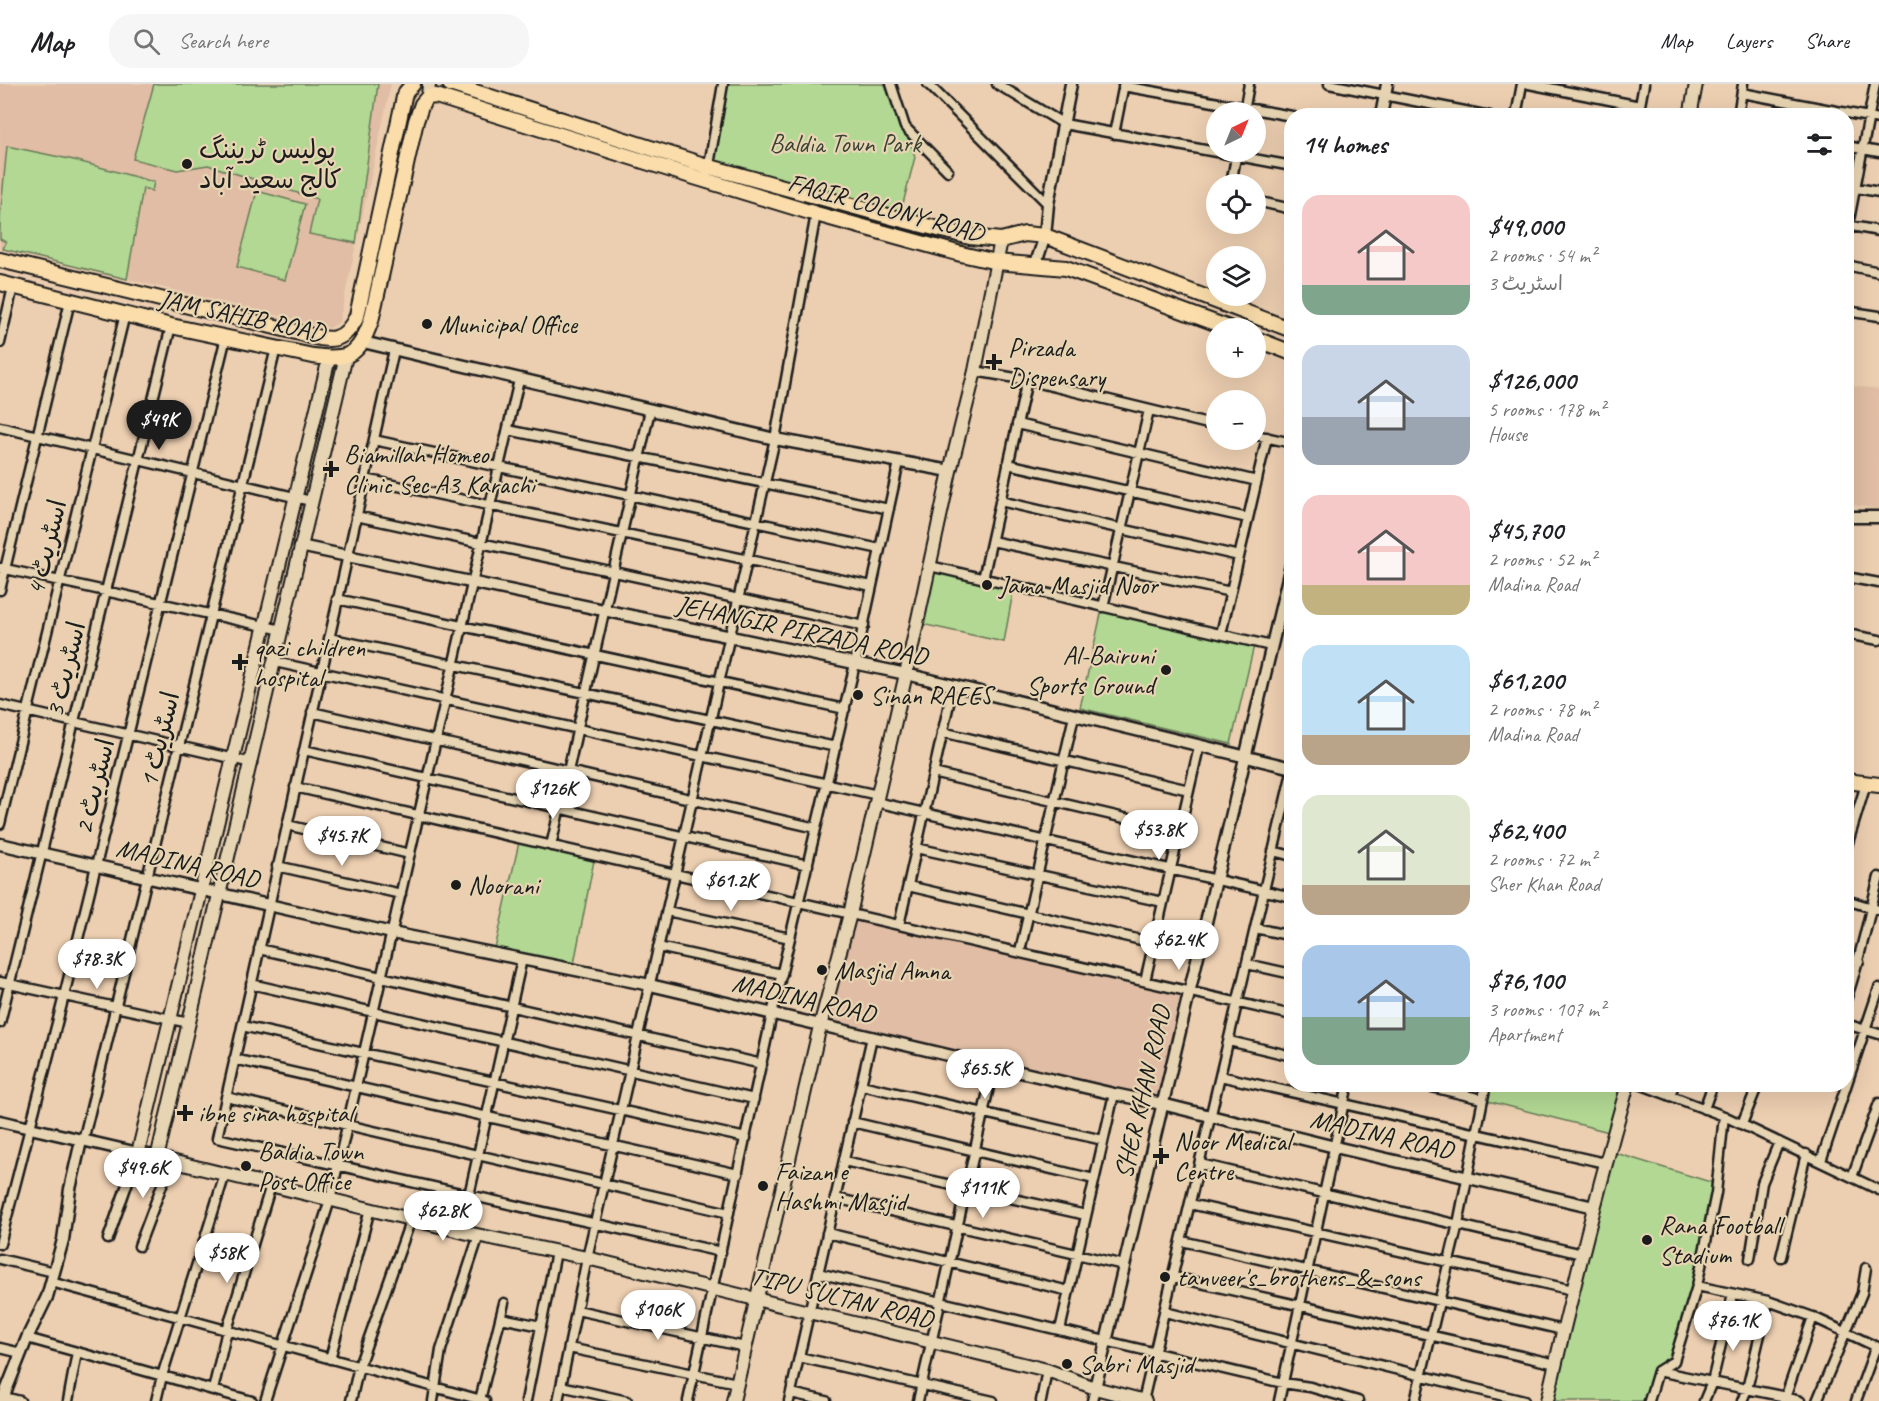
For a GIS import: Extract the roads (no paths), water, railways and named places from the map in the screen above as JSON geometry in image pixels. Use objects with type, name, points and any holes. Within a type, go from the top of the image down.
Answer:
[{"type":"main road","name":"FAQIR COLONY ROAD","points":[[450,84],[710,166],[899,219],[970,237],[1001,240],[1025,234],[1046,236],[1284,327]]},
{"type":"main road","points":[[1692,108],[1696,84]]},
{"type":"main road","name":"JAM SAHIB ROAD","points":[[0,260],[324,339],[336,339],[345,335],[357,316],[409,87]]},
{"type":"main road","name":"FAQIR COLONY ROAD","points":[[428,91],[436,96],[816,214],[997,262],[1066,268],[1206,320]]},
{"type":"main road","points":[[363,342],[371,321],[416,121],[428,91]]},
{"type":"main road","points":[[733,1401],[820,1026],[850,914],[906,674],[975,371],[1001,240]]},
{"type":"main road","name":"JAM SAHIB ROAD","points":[[6,285],[171,326],[329,358],[346,356],[363,342]]},
{"type":"main road","points":[[1266,343],[1284,350]]},
{"type":"main road","points":[[158,1158],[346,356]]},
{"type":"main road","points":[[138,1153],[329,358]]},
{"type":"main road","points":[[1854,783],[1873,784]]},
{"type":"main road","points":[[1548,1401],[1582,1254],[1626,1092]]},
{"type":"main road","name":"TIPU SULTAN ROAD","points":[[138,1153],[461,1231],[713,1288],[1047,1370],[1095,1388],[1144,1401]]},
{"type":"street","points":[[705,180],[710,166],[723,84]]},
{"type":"street","points":[[891,84],[905,127],[948,171]]},
{"type":"street","points":[[928,84],[1048,204]]},
{"type":"street","points":[[997,84],[1064,124],[1206,149]]},
{"type":"street","points":[[1035,266],[1046,236],[1048,204],[1071,84]]},
{"type":"street","points":[[1246,102],[1249,84]]},
{"type":"street","points":[[1329,84],[1386,90],[1458,108]]},
{"type":"street","points":[[1518,108],[1522,84]]},
{"type":"street","points":[[1529,84],[1627,108]]},
{"type":"street","points":[[1640,108],[1644,84]]},
{"type":"street","points":[[1854,178],[1863,149],[1875,84]]},
{"type":"street","points":[[1114,134],[1124,85],[1206,102]]},
{"type":"street","points":[[1739,108],[1743,88],[1830,108]]},
{"type":"street","points":[[1383,108],[1386,90]]},
{"type":"street","points":[[1266,113],[1284,115]]},
{"type":"street","points":[[1854,114],[1879,119]]},
{"type":"street","points":[[1854,147],[1879,152]]},
{"type":"street","points":[[1266,160],[1284,164]]},
{"type":"street","points":[[1854,188],[1879,192]]},
{"type":"street","points":[[1266,203],[1284,207]]},
{"type":"street","points":[[558,1401],[587,1258],[776,439],[816,214]]},
{"type":"street","points":[[1854,226],[1879,231]]},
{"type":"street","points":[[1854,267],[1879,272]]},
{"type":"street","points":[[0,343],[6,285]]},
{"type":"street","points":[[0,590],[3,568],[70,301]]},
{"type":"street","points":[[1854,312],[1879,316]]},
{"type":"street","name":"اسٹریٹ 4","points":[[0,824],[124,314]]},
{"type":"street","name":"اسٹریٹ 3","points":[[0,1023],[4,983],[41,853],[171,326]]},
{"type":"street","name":"اسٹریٹ 2","points":[[0,1244],[64,996],[226,337]]},
{"type":"street","points":[[363,342],[776,439],[951,471]]},
{"type":"street","name":"اسٹریٹ 1","points":[[82,1141],[276,348]]},
{"type":"street","points":[[394,351],[217,1138],[721,1252]]},
{"type":"street","points":[[975,371],[1028,380],[1206,424]]},
{"type":"street","points":[[265,1401],[330,1200],[519,380]]},
{"type":"street","points":[[983,579],[1028,380]]},
{"type":"street","points":[[551,846],[650,410]]},
{"type":"street","points":[[1103,607],[1149,410]]},
{"type":"street","points":[[1017,424],[1257,481]]},
{"type":"street","points":[[0,427],[311,501]]},
{"type":"street","points":[[508,429],[889,509]]},
{"type":"street","points":[[1221,634],[1267,437],[1284,441]]},
{"type":"street","points":[[374,440],[880,549]]},
{"type":"street","points":[[688,1401],[772,1014],[845,709],[899,462]]},
{"type":"street","points":[[1008,464],[1248,518]]},
{"type":"street","points":[[365,479],[872,586]]},
{"type":"street","points":[[1000,501],[1239,556]]},
{"type":"street","points":[[356,516],[864,626]]},
{"type":"street","points":[[1854,517],[1879,517]]},
{"type":"street","points":[[992,541],[1231,592]]},
{"type":"street","name":"JEHANGIR PIRZADA ROAD","points":[[300,546],[906,674],[1284,768]]},
{"type":"street","points":[[930,566],[1271,646]]},
{"type":"street","points":[[3,568],[282,630]]},
{"type":"street","points":[[1854,578],[1879,583]]},
{"type":"street","points":[[337,599],[845,709]]},
{"type":"street","name":"SHER KHAN ROAD","points":[[1095,1388],[1271,646],[1284,610]]},
{"type":"street","points":[[1854,635],[1879,640]]},
{"type":"street","points":[[329,638],[836,747]]},
{"type":"street","points":[[275,662],[827,784],[924,813],[1284,895]]},
{"type":"street","points":[[899,924],[953,686]]},
{"type":"street","points":[[0,705],[252,763]]},
{"type":"street","points":[[312,712],[816,828]]},
{"type":"street","points":[[1020,951],[1074,716]]},
{"type":"street","points":[[942,732],[1190,790]]},
{"type":"street","points":[[1145,981],[1199,747]]},
{"type":"street","points":[[304,750],[808,865]]},
{"type":"street","points":[[933,773],[1180,831]]},
{"type":"street","points":[[1854,830],[1873,784]]},
{"type":"street","points":[[295,787],[1284,1013]]},
{"type":"street","points":[[1144,1401],[1284,805]]},
{"type":"street","points":[[287,825],[410,854]]},
{"type":"street","name":"MADINA ROAD","points":[[0,844],[392,933],[650,985],[1594,1207]]},
{"type":"street","points":[[916,848],[1163,902]]},
{"type":"street","points":[[1273,851],[1284,854]]},
{"type":"street","points":[[278,866],[401,894]]},
{"type":"street","points":[[1854,977],[1875,909],[1879,877]]},
{"type":"street","points":[[908,886],[1154,942]]},
{"type":"street","points":[[1854,902],[1875,909]]},
{"type":"street","points":[[667,911],[790,938]]},
{"type":"street","points":[[1255,928],[1284,934]]},
{"type":"street","points":[[658,947],[782,975]]},
{"type":"street","points":[[259,949],[762,1064]]},
{"type":"street","points":[[461,1231],[522,959]]},
{"type":"street","points":[[1854,960],[1859,962]]},
{"type":"street","points":[[1247,964],[1284,972]]},
{"type":"street","points":[[4,983],[189,1023]]},
{"type":"street","points":[[251,984],[754,1099]]},
{"type":"street","points":[[1854,1065],[1879,988]]},
{"type":"street","points":[[242,1026],[746,1138]]},
{"type":"street","points":[[1854,1026],[1879,1034]]},
{"type":"street","points":[[826,1401],[790,1397],[872,1037]]},
{"type":"street","points":[[1228,1041],[1284,1054]]},
{"type":"street","points":[[234,1059],[738,1174]]},
{"type":"street","points":[[918,1401],[994,1065]]},
{"type":"street","points":[[1221,1076],[1284,1090]]},
{"type":"street","points":[[861,1085],[1103,1140]]},
{"type":"street","points":[[1291,1092],[1605,1163]]},
{"type":"street","points":[[1279,1401],[1346,1092]]},
{"type":"street","points":[[1453,1092],[1482,1099]]},
{"type":"street","points":[[1415,1401],[1458,1224],[1484,1092]]},
{"type":"street","points":[[1660,1092],[1742,1124],[1879,1190]]},
{"type":"street","points":[[1670,1096],[1671,1092]]},
{"type":"street","points":[[1704,1109],[1710,1092]]},
{"type":"street","points":[[1742,1124],[1755,1092]]},
{"type":"street","points":[[1821,1161],[1845,1092]]},
{"type":"street","points":[[1060,1330],[1114,1094]]},
{"type":"street","points":[[226,1097],[729,1213]]},
{"type":"street","points":[[1852,1177],[1879,1103]]},
{"type":"street","points":[[1648,1401],[1658,1371],[1674,1361],[1697,1286],[1716,1193],[1724,1116]]},
{"type":"street","name":"TIPU SULTAN ROAD","points":[[0,1121],[138,1153]]},
{"type":"street","points":[[852,1122],[1094,1179]]},
{"type":"street","points":[[20,1401],[3,1399],[27,1338],[47,1297],[63,1240],[70,1190],[82,1141]]},
{"type":"street","points":[[1750,1259],[1762,1183],[1779,1142]]},
{"type":"street","points":[[108,1239],[138,1153]]},
{"type":"street","points":[[1781,1257],[1806,1154]]},
{"type":"street","points":[[139,1246],[171,1161]]},
{"type":"street","points":[[844,1161],[1086,1215]]},
{"type":"street","points":[[1200,1164],[1582,1254]]},
{"type":"street","points":[[156,1401],[225,1174]]},
{"type":"street","points":[[213,1390],[227,1330],[270,1185]]},
{"type":"street","points":[[835,1198],[1124,1265]]},
{"type":"street","points":[[1190,1204],[1573,1290]]},
{"type":"street","points":[[330,1359],[370,1209]]},
{"type":"street","points":[[351,1401],[359,1366],[411,1219]]},
{"type":"street","points":[[827,1233],[1069,1291]]},
{"type":"street","points":[[433,1401],[441,1350],[479,1235]]},
{"type":"street","points":[[1182,1241],[1563,1330]]},
{"type":"street","points":[[526,1401],[556,1252]]},
{"type":"street","points":[[0,1259],[181,1318],[483,1400],[504,1303]]},
{"type":"street","points":[[1817,1401],[1862,1293],[1866,1268]]},
{"type":"street","points":[[818,1273],[940,1300],[1282,1383],[1310,1387],[1358,1401]]},
{"type":"street","points":[[1173,1277],[1556,1364]]},
{"type":"street","points":[[1697,1286],[1768,1301],[1813,1317],[1878,1347],[1856,1401]]},
{"type":"street","points":[[1704,1401],[1712,1382],[1733,1294]]},
{"type":"street","points":[[1742,1401],[1747,1389],[1768,1301]]},
{"type":"street","points":[[576,1310],[745,1347]]},
{"type":"street","points":[[1165,1312],[1524,1401]]},
{"type":"street","points":[[1785,1399],[1813,1317]]},
{"type":"street","points":[[501,1318],[541,1326]]},
{"type":"street","points":[[27,1338],[252,1401]]},
{"type":"street","points":[[0,1348],[21,1353]]},
{"type":"street","points":[[569,1348],[737,1383]]},
{"type":"street","points":[[68,1401],[76,1352]]},
{"type":"street","points":[[799,1357],[993,1401]]},
{"type":"street","points":[[1041,1401],[1047,1370]]},
{"type":"street","points":[[1658,1371],[1800,1401]]},
{"type":"street","points":[[561,1386],[627,1401]]},
{"type":"street","points":[[1092,1401],[1095,1388]]},
{"type":"place","name":"پولیس ٹریننگ کالج سعید آباد","points":[[187,164]]},
{"type":"place","name":"Municipal Office","points":[[427,324]]},
{"type":"place","name":"Pirzada Dispensary","points":[[994,362]]},
{"type":"place","name":"Biamillah Homeo Clinic Sec A3 Karachi","points":[[331,469]]},
{"type":"place","name":"Jama Masjid Noor","points":[[987,585]]},
{"type":"place","name":"qazi children hospital","points":[[240,662]]},
{"type":"place","name":"Al-Bairuni Sports Ground","points":[[1166,670]]},
{"type":"place","name":"Sinan RAEES","points":[[858,695]]},
{"type":"place","name":"Noorani","points":[[456,885]]},
{"type":"place","name":"Masjid Amna","points":[[822,970]]},
{"type":"place","name":"ibne sina hospital","points":[[185,1113]]},
{"type":"place","name":"Noor Medical Centre","points":[[1161,1156]]},
{"type":"place","name":"Baldia Town Post Office","points":[[246,1166]]},
{"type":"place","name":"Faizan e Hashmi Masjid","points":[[763,1186]]},
{"type":"place","name":"Rana Football Stadium","points":[[1647,1240]]},
{"type":"place","name":"tanveer's_brothers_&_sons","points":[[1165,1277]]},
{"type":"place","name":"Sabri Masjid","points":[[1067,1364]]},
{"type":"park label","name":"Baldia Town Park","points":[[845,143]]}]
